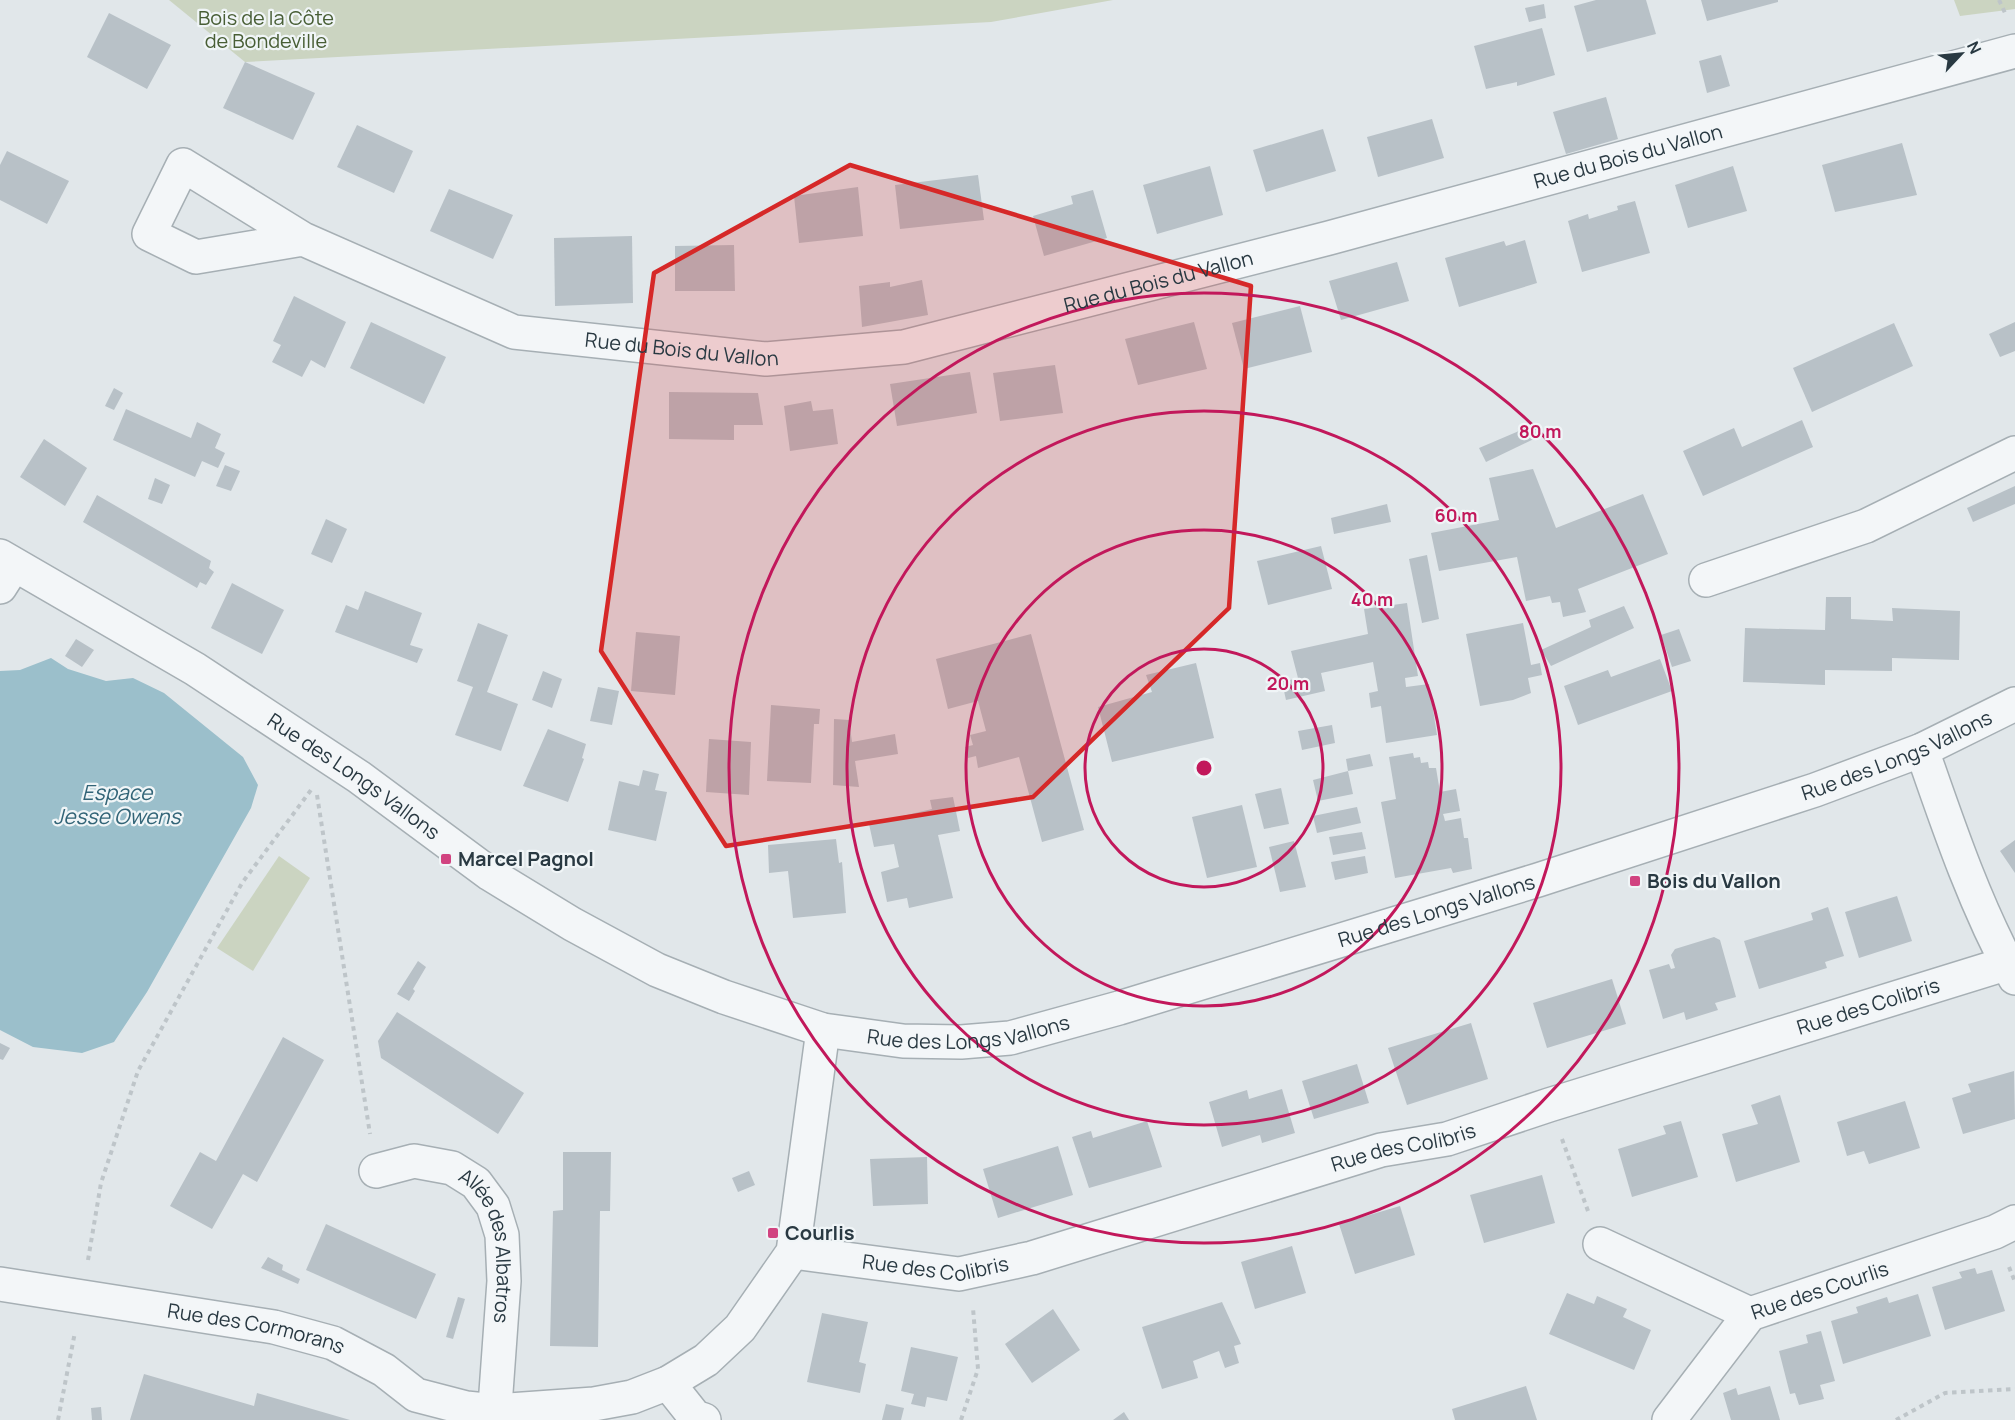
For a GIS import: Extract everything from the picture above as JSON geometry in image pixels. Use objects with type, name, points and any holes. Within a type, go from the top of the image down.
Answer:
[{"type":"street","name":"Rue du Bois du Vallon","points":[[303,239],[514,332],[766,359],[904,347],[1340,235],[2015,51]]},
{"type":"street","points":[[1706,580],[1866,526],[2015,453]]},
{"type":"street","name":"Rue des Longs Vallons","points":[[5,569],[205,675],[359,777],[489,874],[572,924],[657,970],[724,997],[823,1030],[903,1041],[961,1042],[1010,1038],[1119,1008],[1538,880],[1815,790],[1922,750],[2015,704]]},
{"type":"street","points":[[1922,750],[1961,864],[2012,968]]},
{"type":"street","name":"Rue des Colibris","points":[[793,1252],[959,1274],[1032,1258],[1371,1153],[1447,1139],[1549,1105],[2012,968]]},
{"type":"street","points":[[793,1252],[823,1030]]},
{"type":"street","name":"Allée des Albatros","points":[[376,1172],[414,1161],[452,1168],[476,1183],[493,1206],[502,1235],[504,1281],[495,1415]]},
{"type":"street","name":"Rue des Courlis","points":[[1669,1420],[1750,1314],[1995,1232],[2015,1222]]},
{"type":"street","points":[[1600,1244],[1750,1314]]},
{"type":"street","name":"Rue des Cormorans","points":[[0,1284],[82,1295],[274,1327],[333,1343],[384,1370],[416,1395],[495,1415],[594,1404],[632,1397],[668,1383],[706,1360],[740,1328],[793,1252]]},
{"type":"street","points":[[668,1383],[696,1417],[704,1420]]},
{"type":"path","points":[[58,1420],[82,1295],[100,1183],[138,1071],[242,883],[315,784],[376,1172]]},
{"type":"path","points":[[1549,1105],[1600,1244]]},
{"type":"path","points":[[959,1274],[974,1309],[978,1369],[961,1420]]},
{"type":"path","points":[[1896,1420],[1945,1393],[2015,1389]]},
{"type":"highlighted area","points":[[850,165],[1251,286],[1229,608],[1033,797],[726,846],[601,651],[654,273]]},
{"type":"green space","name":"Bois de la Côte de Bondeville","points":[[169,0],[1113,0],[991,22],[245,62]]},
{"type":"green space","points":[[1954,0],[2015,0],[2015,9],[1960,16]]},
{"type":"green space","points":[[279,856],[310,878],[253,971],[217,948]]},
{"type":"water","name":"Espace Jesse Owens","points":[[51,658],[68,669],[106,681],[133,678],[164,693],[243,757],[258,785],[251,808],[147,992],[114,1042],[82,1053],[33,1047],[0,1030],[0,671],[20,670]]},
{"type":"building","points":[[1596,0],[1646,0],[1656,34],[1587,52],[1574,6]]},
{"type":"building","points":[[1701,0],[1778,0],[1778,2],[1707,21]]},
{"type":"building","points":[[1544,4],[1546,18],[1529,22],[1525,8]]},
{"type":"building","points":[[109,13],[171,45],[147,89],[87,57]]},
{"type":"building","points":[[1542,28],[1555,75],[1517,86],[1517,82],[1486,89],[1474,46]]},
{"type":"building","points":[[1721,55],[1730,86],[1707,93],[1699,61]]},
{"type":"building","points":[[245,62],[315,93],[293,140],[223,108]]},
{"type":"building","points":[[1606,97],[1618,139],[1566,154],[1553,112]]},
{"type":"building","points":[[1432,119],[1444,158],[1378,177],[1367,137]]},
{"type":"building","points":[[357,125],[413,151],[394,193],[337,167]]},
{"type":"building","points":[[1323,129],[1336,171],[1266,192],[1253,150]]},
{"type":"building","points":[[1902,143],[1917,195],[1835,212],[1822,165]]},
{"type":"building","points":[[7,151],[69,181],[47,224],[0,200],[0,165]]},
{"type":"building","points":[[1210,166],[1223,215],[1157,234],[1143,185]]},
{"type":"building","points":[[1733,166],[1747,211],[1688,228],[1675,185]]},
{"type":"building","points":[[978,175],[984,220],[900,229],[895,185]]},
{"type":"building","points":[[858,187],[863,236],[799,243],[794,196]]},
{"type":"building","points":[[449,189],[513,215],[493,259],[430,231]]},
{"type":"building","points":[[1093,190],[1107,238],[1044,256],[1033,216],[1073,204],[1071,196]]},
{"type":"building","points":[[1635,201],[1650,253],[1582,272],[1568,221],[1588,214],[1589,219],[1618,210],[1617,206]]},
{"type":"building","points":[[632,236],[633,303],[555,306],[554,238]]},
{"type":"building","points":[[1525,240],[1537,283],[1459,307],[1445,258],[1504,241],[1506,246]]},
{"type":"building","points":[[734,245],[735,291],[675,291],[675,246]]},
{"type":"building","points":[[1397,262],[1409,301],[1341,320],[1329,281]]},
{"type":"building","points":[[922,280],[928,315],[862,327],[859,286],[890,282],[890,287]]},
{"type":"building","points":[[294,296],[346,322],[325,368],[311,360],[302,377],[272,362],[281,345],[273,341]]},
{"type":"building","points":[[1300,306],[1312,352],[1244,369],[1232,323]]},
{"type":"building","points":[[371,322],[446,357],[424,404],[350,368]]},
{"type":"building","points":[[1194,322],[1207,369],[1138,385],[1125,339]]},
{"type":"building","points":[[2015,322],[2015,351],[2000,357],[1989,334]]},
{"type":"building","points":[[1894,323],[1913,366],[1812,412],[1793,368]]},
{"type":"building","points":[[1055,365],[1063,413],[1000,421],[993,373]]},
{"type":"building","points":[[970,372],[977,413],[897,426],[890,384]]},
{"type":"building","points":[[114,388],[123,393],[114,410],[105,406]]},
{"type":"building","points":[[669,392],[758,393],[763,425],[734,425],[734,440],[669,439]]},
{"type":"building","points":[[811,401],[813,411],[833,409],[838,444],[790,451],[784,406]]},
{"type":"building","points":[[126,409],[191,438],[197,422],[221,434],[215,448],[225,453],[218,468],[202,461],[195,477],[113,440]]},
{"type":"building","points":[[1802,420],[1813,447],[1703,496],[1683,451],[1734,428],[1742,447]]},
{"type":"building","points":[[1533,425],[1538,437],[1486,462],[1479,448]]},
{"type":"building","points":[[44,439],[87,468],[65,506],[20,477]]},
{"type":"building","points":[[225,465],[240,471],[231,491],[216,486]]},
{"type":"building","points":[[1533,469],[1556,528],[1643,494],[1668,554],[1578,589],[1586,612],[1563,617],[1560,602],[1552,603],[1550,596],[1526,601],[1517,557],[1439,571],[1431,533],[1499,520],[1489,478]]},
{"type":"building","points":[[155,478],[170,485],[162,504],[148,499]]},
{"type":"building","points":[[2015,486],[2015,504],[1973,522],[1967,508]]},
{"type":"building","points":[[97,495],[211,561],[209,568],[214,572],[206,585],[200,582],[197,588],[83,522]]},
{"type":"building","points":[[1387,504],[1391,522],[1334,534],[1331,518]]},
{"type":"building","points":[[326,519],[347,529],[332,563],[311,554]]},
{"type":"building","points":[[1321,546],[1332,589],[1268,605],[1257,561]]},
{"type":"building","points":[[1427,555],[1439,619],[1422,623],[1409,559]]},
{"type":"building","points":[[232,583],[284,610],[262,654],[211,628]]},
{"type":"building","points":[[365,591],[422,613],[410,645],[423,649],[417,663],[335,632],[346,605],[358,610]]},
{"type":"building","points":[[1826,597],[1851,597],[1851,619],[1893,621],[1892,608],[1960,611],[1959,660],[1892,658],[1892,671],[1825,670],[1825,685],[1743,682],[1745,628],[1825,630]]},
{"type":"building","points":[[1407,603],[1418,676],[1405,678],[1406,687],[1429,684],[1437,735],[1386,743],[1381,706],[1371,708],[1369,693],[1378,691],[1373,662],[1321,673],[1325,691],[1286,700],[1282,682],[1298,678],[1291,651],[1368,634],[1364,609]]},
{"type":"building","points":[[1624,606],[1634,628],[1551,666],[1541,650],[1591,627],[1589,620]]},
{"type":"building","points":[[478,623],[508,635],[487,692],[518,704],[501,751],[455,735],[473,687],[457,681]]},
{"type":"building","points":[[1523,623],[1531,665],[1540,663],[1542,675],[1528,678],[1531,693],[1513,700],[1480,706],[1466,634]]},
{"type":"building","points":[[1679,629],[1691,661],[1672,667],[1661,635]]},
{"type":"building","points":[[636,632],[680,636],[675,695],[631,691]]},
{"type":"building","points":[[1031,634],[1084,830],[1042,842],[1019,757],[978,768],[976,756],[968,758],[965,747],[973,745],[970,735],[986,731],[978,701],[948,709],[936,659]]},
{"type":"building","points":[[76,639],[94,650],[82,667],[65,656]]},
{"type":"building","points":[[1660,659],[1672,691],[1578,725],[1564,686],[1608,670],[1611,677]]},
{"type":"building","points":[[1196,663],[1214,738],[1112,762],[1098,707],[1152,692],[1146,675]]},
{"type":"building","points":[[543,671],[562,679],[552,708],[532,700]]},
{"type":"building","points":[[598,687],[619,691],[612,725],[590,721]]},
{"type":"building","points":[[771,705],[820,709],[819,724],[814,724],[811,783],[767,781]]},
{"type":"building","points":[[834,719],[849,720],[852,742],[895,734],[898,754],[855,761],[859,787],[833,785]]},
{"type":"building","points":[[1332,725],[1335,743],[1302,750],[1298,731]]},
{"type":"building","points":[[548,729],[586,744],[582,758],[584,759],[568,802],[523,786]]},
{"type":"building","points":[[709,739],[751,742],[749,795],[706,792]]},
{"type":"building","points":[[1413,753],[1414,758],[1420,757],[1421,763],[1428,762],[1429,768],[1436,768],[1440,792],[1456,789],[1460,811],[1443,814],[1445,821],[1461,818],[1464,838],[1468,838],[1472,869],[1453,873],[1451,868],[1395,878],[1381,802],[1396,799],[1389,757]]},
{"type":"building","points":[[1370,754],[1373,766],[1348,771],[1346,759]]},
{"type":"building","points":[[643,770],[659,774],[655,790],[667,792],[656,841],[608,830],[619,781],[639,786]]},
{"type":"building","points":[[1348,771],[1353,794],[1318,801],[1313,780]]},
{"type":"building","points":[[1281,788],[1289,824],[1264,829],[1255,794]]},
{"type":"building","points":[[953,797],[960,831],[938,835],[953,898],[909,908],[907,898],[887,902],[881,872],[899,867],[894,844],[874,847],[869,824],[932,809],[930,800]]},
{"type":"building","points":[[1242,805],[1257,867],[1207,878],[1192,817]]},
{"type":"building","points":[[1357,807],[1361,823],[1317,833],[1313,816]]},
{"type":"building","points":[[1362,832],[1366,849],[1333,855],[1329,837]]},
{"type":"building","points":[[836,839],[839,863],[842,862],[846,913],[793,918],[788,871],[769,873],[768,845]]},
{"type":"building","points":[[2015,840],[2015,873],[2000,851]]},
{"type":"building","points":[[1294,841],[1306,887],[1280,892],[1269,847]]},
{"type":"building","points":[[1365,856],[1368,873],[1335,880],[1331,862]]},
{"type":"building","points":[[1897,896],[1912,941],[1859,958],[1845,912]]},
{"type":"building","points":[[1828,907],[1844,956],[1825,962],[1827,968],[1759,989],[1744,941],[1813,920],[1811,913]]},
{"type":"building","points":[[1714,937],[1720,940],[1736,997],[1715,1003],[1718,1010],[1686,1020],[1684,1012],[1663,1019],[1649,970],[1669,964],[1671,969],[1675,968],[1671,955],[1675,949]]},
{"type":"building","points":[[418,961],[426,967],[409,1001],[397,994]]},
{"type":"building","points":[[1612,979],[1626,1024],[1547,1048],[1533,1003]]},
{"type":"building","points":[[397,1012],[524,1093],[498,1134],[381,1058],[378,1041]]},
{"type":"building","points":[[1471,1023],[1488,1079],[1407,1105],[1388,1048]]},
{"type":"building","points":[[283,1037],[324,1060],[257,1182],[243,1174],[212,1229],[170,1206],[200,1152],[216,1161]]},
{"type":"building","points":[[0,1043],[10,1048],[3,1060],[0,1059]]},
{"type":"building","points":[[1357,1064],[1369,1103],[1314,1119],[1302,1081]]},
{"type":"building","points":[[2014,1071],[2015,1119],[1963,1134],[1952,1098],[1971,1092],[1968,1084]]},
{"type":"building","points":[[1282,1089],[1295,1133],[1262,1143],[1260,1135],[1222,1147],[1209,1102],[1247,1090],[1249,1099]]},
{"type":"building","points":[[1780,1095],[1800,1162],[1736,1182],[1722,1134],[1758,1124],[1751,1105]]},
{"type":"building","points":[[1905,1101],[1920,1148],[1869,1164],[1864,1151],[1847,1156],[1837,1122]]},
{"type":"building","points":[[1147,1121],[1162,1167],[1089,1188],[1072,1137],[1091,1131],[1093,1138]]},
{"type":"building","points":[[1681,1121],[1698,1177],[1632,1197],[1618,1149],[1666,1134],[1663,1126]]},
{"type":"building","points":[[1058,1146],[1073,1195],[998,1218],[983,1169]]},
{"type":"building","points":[[563,1152],[611,1152],[610,1211],[600,1211],[598,1347],[550,1346],[553,1211],[563,1210]]},
{"type":"building","points":[[927,1157],[928,1204],[873,1206],[870,1159]]},
{"type":"building","points":[[749,1171],[755,1185],[738,1192],[732,1178]]},
{"type":"building","points":[[1542,1175],[1555,1223],[1484,1243],[1470,1195]]},
{"type":"building","points":[[1400,1206],[1415,1255],[1355,1274],[1339,1224]]},
{"type":"building","points":[[326,1224],[436,1274],[416,1319],[306,1270]]},
{"type":"building","points":[[1292,1246],[1306,1293],[1255,1309],[1241,1262]]},
{"type":"building","points":[[268,1257],[283,1265],[282,1270],[300,1279],[298,1284],[261,1268]]},
{"type":"building","points":[[1975,1268],[1977,1274],[1992,1270],[2005,1311],[1945,1330],[1932,1287],[1962,1278],[1959,1272]]},
{"type":"building","points":[[1567,1293],[1594,1304],[1597,1296],[1627,1309],[1623,1317],[1651,1330],[1634,1370],[1549,1334]]},
{"type":"building","points":[[1918,1294],[1931,1336],[1843,1364],[1831,1321],[1858,1313],[1856,1307],[1887,1297],[1889,1303]]},
{"type":"building","points":[[458,1297],[465,1299],[453,1339],[446,1337]]},
{"type":"building","points":[[1222,1302],[1241,1344],[1234,1346],[1239,1363],[1225,1368],[1219,1351],[1193,1361],[1198,1378],[1162,1389],[1142,1327]]},
{"type":"building","points":[[1053,1309],[1080,1350],[1032,1383],[1005,1344]]},
{"type":"building","points":[[822,1313],[868,1322],[859,1362],[866,1364],[860,1393],[807,1382]]},
{"type":"building","points":[[1821,1331],[1835,1381],[1820,1385],[1824,1399],[1799,1405],[1795,1393],[1790,1394],[1779,1351],[1808,1343],[1806,1335]]},
{"type":"building","points":[[911,1347],[958,1357],[947,1401],[927,1397],[925,1407],[911,1404],[914,1394],[901,1391]]},
{"type":"building","points":[[144,1374],[254,1406],[257,1393],[350,1420],[130,1420]]},
{"type":"building","points":[[1526,1386],[1537,1420],[1455,1420],[1452,1409]]},
{"type":"building","points":[[1770,1386],[1780,1420],[1731,1420],[1723,1393],[1736,1388],[1738,1395]]},
{"type":"building","points":[[886,1404],[904,1408],[901,1420],[882,1420]]},
{"type":"building","points":[[101,1407],[102,1420],[92,1420],[91,1408]]},
{"type":"building","points":[[1124,1412],[1129,1420],[1113,1420]]},
{"type":"place","name":"Marcel Pagnol","points":[[446,859]]},
{"type":"place","name":"Bois du Vallon","points":[[1635,881]]},
{"type":"place","name":"Courlis","points":[[773,1233]]}]
